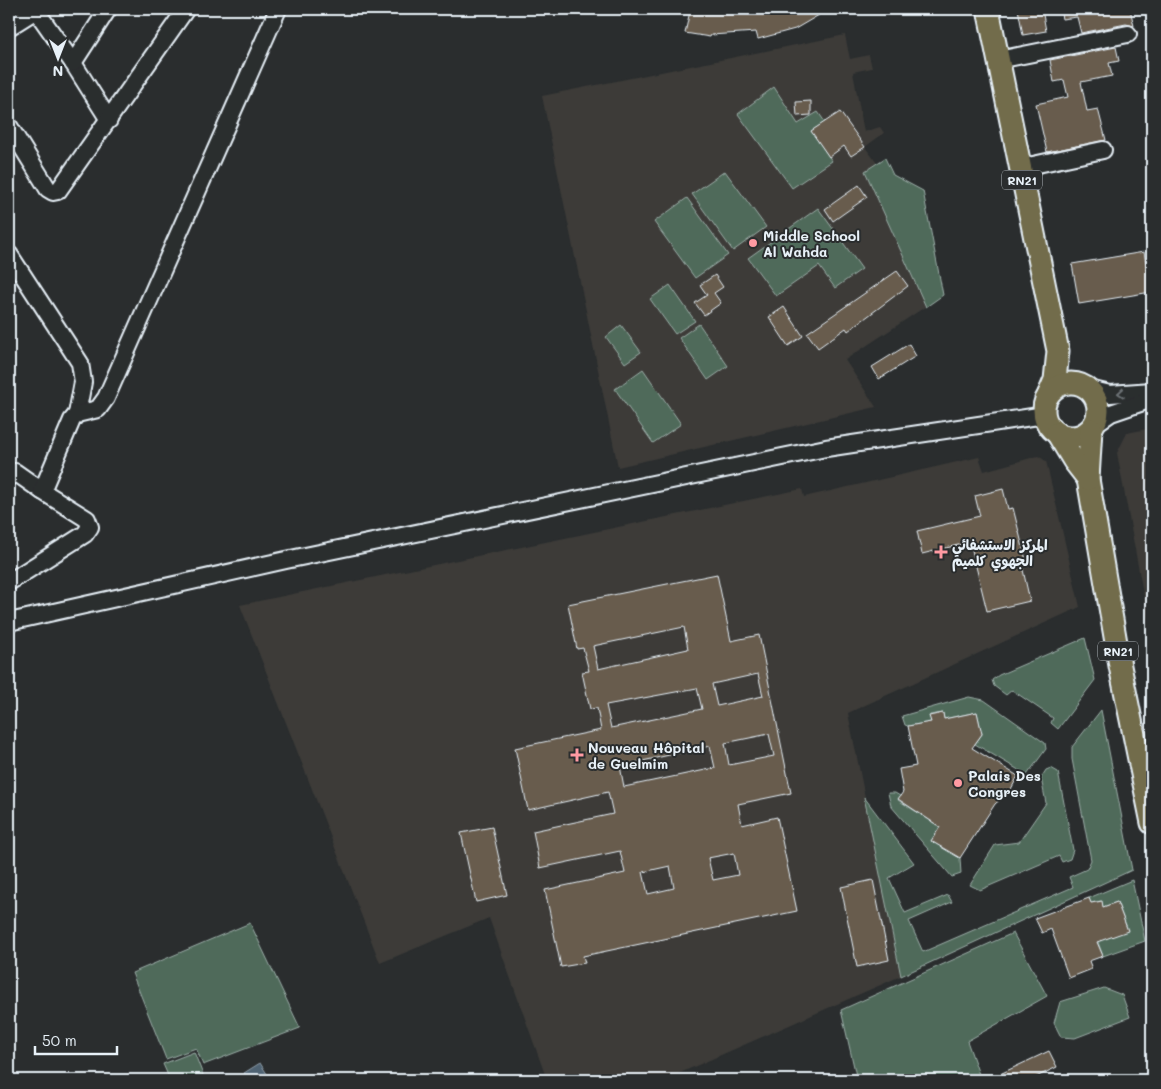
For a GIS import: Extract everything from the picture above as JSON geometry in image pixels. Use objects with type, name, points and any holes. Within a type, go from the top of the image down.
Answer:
[{"type":"main road","name":"RN21","points":[[988,9],[1019,168],[1058,351],[1055,380],[1045,404],[1044,415],[1049,425],[1057,433],[1088,479]]},
{"type":"main road","name":"RN21","points":[[1058,351],[1074,377],[1094,395],[1099,409],[1093,426],[1088,479],[1120,666],[1152,823]]},
{"type":"main road","points":[[1049,394],[1057,387],[1066,383],[1076,383],[1087,388]]},
{"type":"main road","points":[[1057,433],[1072,437],[1083,435],[1093,426]]},
{"type":"street","points":[[9,27],[35,9],[73,63],[108,120]]},
{"type":"street","points":[[73,63],[108,9]]},
{"type":"street","points":[[9,126],[46,186],[56,192],[186,9]]},
{"type":"street","points":[[42,491],[72,420],[78,414],[98,409],[106,398],[278,9]]},
{"type":"street","points":[[998,60],[1128,34]]},
{"type":"street","points":[[1019,168],[1103,150]]},
{"type":"street","points":[[9,254],[80,363],[83,382],[78,414]]},
{"type":"street","points":[[1087,388],[1110,394],[1152,391]]},
{"type":"street","points":[[1093,426],[1112,413],[1152,399]]},
{"type":"street","points":[[9,622],[286,560],[826,448],[1044,415]]},
{"type":"street","points":[[9,582],[85,534],[90,527],[87,519],[11,471]]},
{"type":"shaded area","name":"Middle School Al Wahda","points":[[845,35],[850,59],[869,55],[872,68],[853,72],[864,132],[880,127],[884,133],[865,147],[877,163],[885,158],[893,175],[923,191],[943,295],[845,360],[876,407],[618,467],[542,96]]},
{"type":"shaded area","points":[[1152,428],[1152,641],[1117,453],[1127,433]]},
{"type":"shaded area","name":"Nouveau Hôpital de Guelmim","points":[[1038,456],[1046,461],[1080,607],[848,713],[901,976],[664,1080],[547,1080],[489,918],[380,963],[240,605],[802,489],[804,497],[979,457],[984,471]]},
{"type":"green space","points":[[774,87],[798,124],[818,112],[825,122],[811,131],[832,161],[792,188],[738,114]]},
{"type":"green space","points":[[885,158],[893,175],[923,191],[943,295],[926,307],[865,171]]},
{"type":"green space","points":[[725,171],[766,227],[733,251],[692,194]]},
{"type":"green space","points":[[687,198],[728,255],[695,278],[654,222]]},
{"type":"green space","points":[[818,208],[862,269],[835,288],[819,266],[776,296],[748,258]]},
{"type":"green space","points":[[670,285],[695,321],[675,334],[650,299]]},
{"type":"green space","points":[[699,324],[728,366],[708,380],[679,338]]},
{"type":"green space","points":[[621,325],[641,352],[625,363],[606,337]]},
{"type":"green space","points":[[643,369],[681,424],[653,443],[615,389]]},
{"type":"green space","points":[[1085,638],[1095,680],[1058,729],[1051,723],[1053,718],[1012,690],[1006,695],[994,686],[992,680],[999,675]]},
{"type":"green space","points":[[969,697],[984,700],[1045,743],[1046,749],[1027,775],[975,744],[982,734],[977,712],[944,719],[943,713],[930,715],[931,722],[905,725],[902,716]]},
{"type":"green space","points":[[1101,710],[1132,870],[901,976],[864,797],[914,863],[889,878],[905,913],[948,895],[952,902],[909,921],[923,952],[1073,887],[1069,877],[1087,869],[1091,860],[1072,759],[1072,747]]},
{"type":"green space","points":[[1051,768],[1058,772],[1073,850],[1070,859],[1062,862],[1059,856],[980,890],[970,885],[995,845],[1019,842],[1046,803],[1041,778],[1046,770]]},
{"type":"green space","points":[[888,793],[895,793],[900,796],[898,800],[940,827],[931,841],[960,858],[961,874],[952,877],[891,806]]},
{"type":"green space","points":[[1132,880],[1145,941],[1103,956],[1096,937],[1128,930],[1117,902],[1103,907],[1101,901],[1091,903],[1089,898]]},
{"type":"green space","points":[[250,923],[300,1028],[203,1065],[196,1048],[166,1059],[132,973]]},
{"type":"green space","points":[[1013,933],[1047,996],[967,1041],[981,1080],[857,1080],[841,1010]]},
{"type":"green space","points":[[1104,988],[1122,995],[1130,1017],[1075,1038],[1061,1037],[1054,1023],[1060,1002]]},
{"type":"green space","points":[[194,1052],[205,1080],[170,1080],[163,1064]]},
{"type":"water","points":[[260,1063],[269,1077],[265,1080],[249,1080],[244,1073]]},
{"type":"building","points":[[713,9],[814,9],[819,15],[795,29],[758,39],[756,32],[711,35],[710,37],[685,33],[690,11],[712,13]]},
{"type":"building","points":[[1018,9],[1042,9],[1046,31],[1023,35]]},
{"type":"building","points":[[1060,9],[1130,9],[1134,26],[1126,24],[1081,33],[1077,17],[1062,19]]},
{"type":"building","points":[[1116,47],[1119,61],[1109,63],[1112,76],[1081,82],[1087,111],[1098,109],[1106,140],[1047,152],[1036,104],[1068,97],[1064,80],[1054,82],[1050,60]]},
{"type":"building","points":[[811,101],[811,115],[797,116],[796,102]]},
{"type":"building","points":[[840,112],[865,147],[851,156],[844,146],[829,157],[811,131]]},
{"type":"building","points":[[859,185],[867,197],[833,221],[825,209]]},
{"type":"building","points":[[1144,252],[1151,292],[1079,304],[1072,264]]},
{"type":"building","points":[[897,271],[908,286],[848,331],[846,328],[818,348],[807,333]]},
{"type":"building","points":[[715,275],[723,287],[714,293],[721,303],[704,315],[695,303],[707,295],[700,285]]},
{"type":"building","points":[[784,307],[803,336],[788,346],[769,317]]},
{"type":"building","points":[[909,344],[916,356],[879,379],[872,367]]},
{"type":"building","points":[[1003,489],[1008,509],[1013,508],[1026,560],[1021,561],[1030,601],[987,611],[970,542],[922,554],[917,531],[980,516],[975,496]]},
{"type":"building","points":[[717,574],[731,641],[759,635],[791,793],[738,804],[742,825],[777,817],[797,911],[583,956],[585,963],[561,967],[545,890],[625,873],[620,851],[540,868],[533,831],[613,814],[608,792],[528,810],[515,748],[601,730],[597,708],[590,709],[582,672],[589,671],[583,648],[577,649],[568,604]],"holes":[[[684,627],[688,649],[598,669],[593,646]],[[758,674],[763,696],[717,706],[712,684]],[[697,688],[702,709],[611,728],[606,705]],[[769,734],[774,756],[729,765],[725,743]],[[710,746],[715,768],[624,787],[620,766]],[[734,853],[738,875],[713,880],[708,858]],[[670,866],[674,888],[648,894],[643,872]]]},
{"type":"building","name":"Palais Des Congres","points":[[977,712],[982,734],[972,748],[1018,776],[1010,791],[995,804],[960,858],[931,841],[940,827],[898,799],[903,792],[899,769],[916,766],[908,726],[931,722],[929,716],[943,713],[944,719]]},
{"type":"building","points":[[492,827],[507,895],[476,902],[461,833]]},
{"type":"building","points":[[873,880],[889,960],[857,967],[841,887]]},
{"type":"building","points":[[1089,898],[1091,903],[1102,901],[1103,907],[1117,902],[1128,931],[1097,942],[1103,956],[1089,961],[1092,969],[1069,978],[1051,929],[1042,933],[1035,918]]},
{"type":"building","points":[[1049,1051],[1057,1067],[1030,1080],[1003,1080],[1000,1074]]},
{"type":"place","name":"Middle School Al Wahda","points":[[753,243]]},
{"type":"place","name":"المركز الاستشفائي الجهوي كلميم","points":[[941,552]]},
{"type":"place","name":"Nouveau Hôpital de Guelmim","points":[[577,755]]},
{"type":"place","name":"Palais Des Congres","points":[[958,783]]}]
